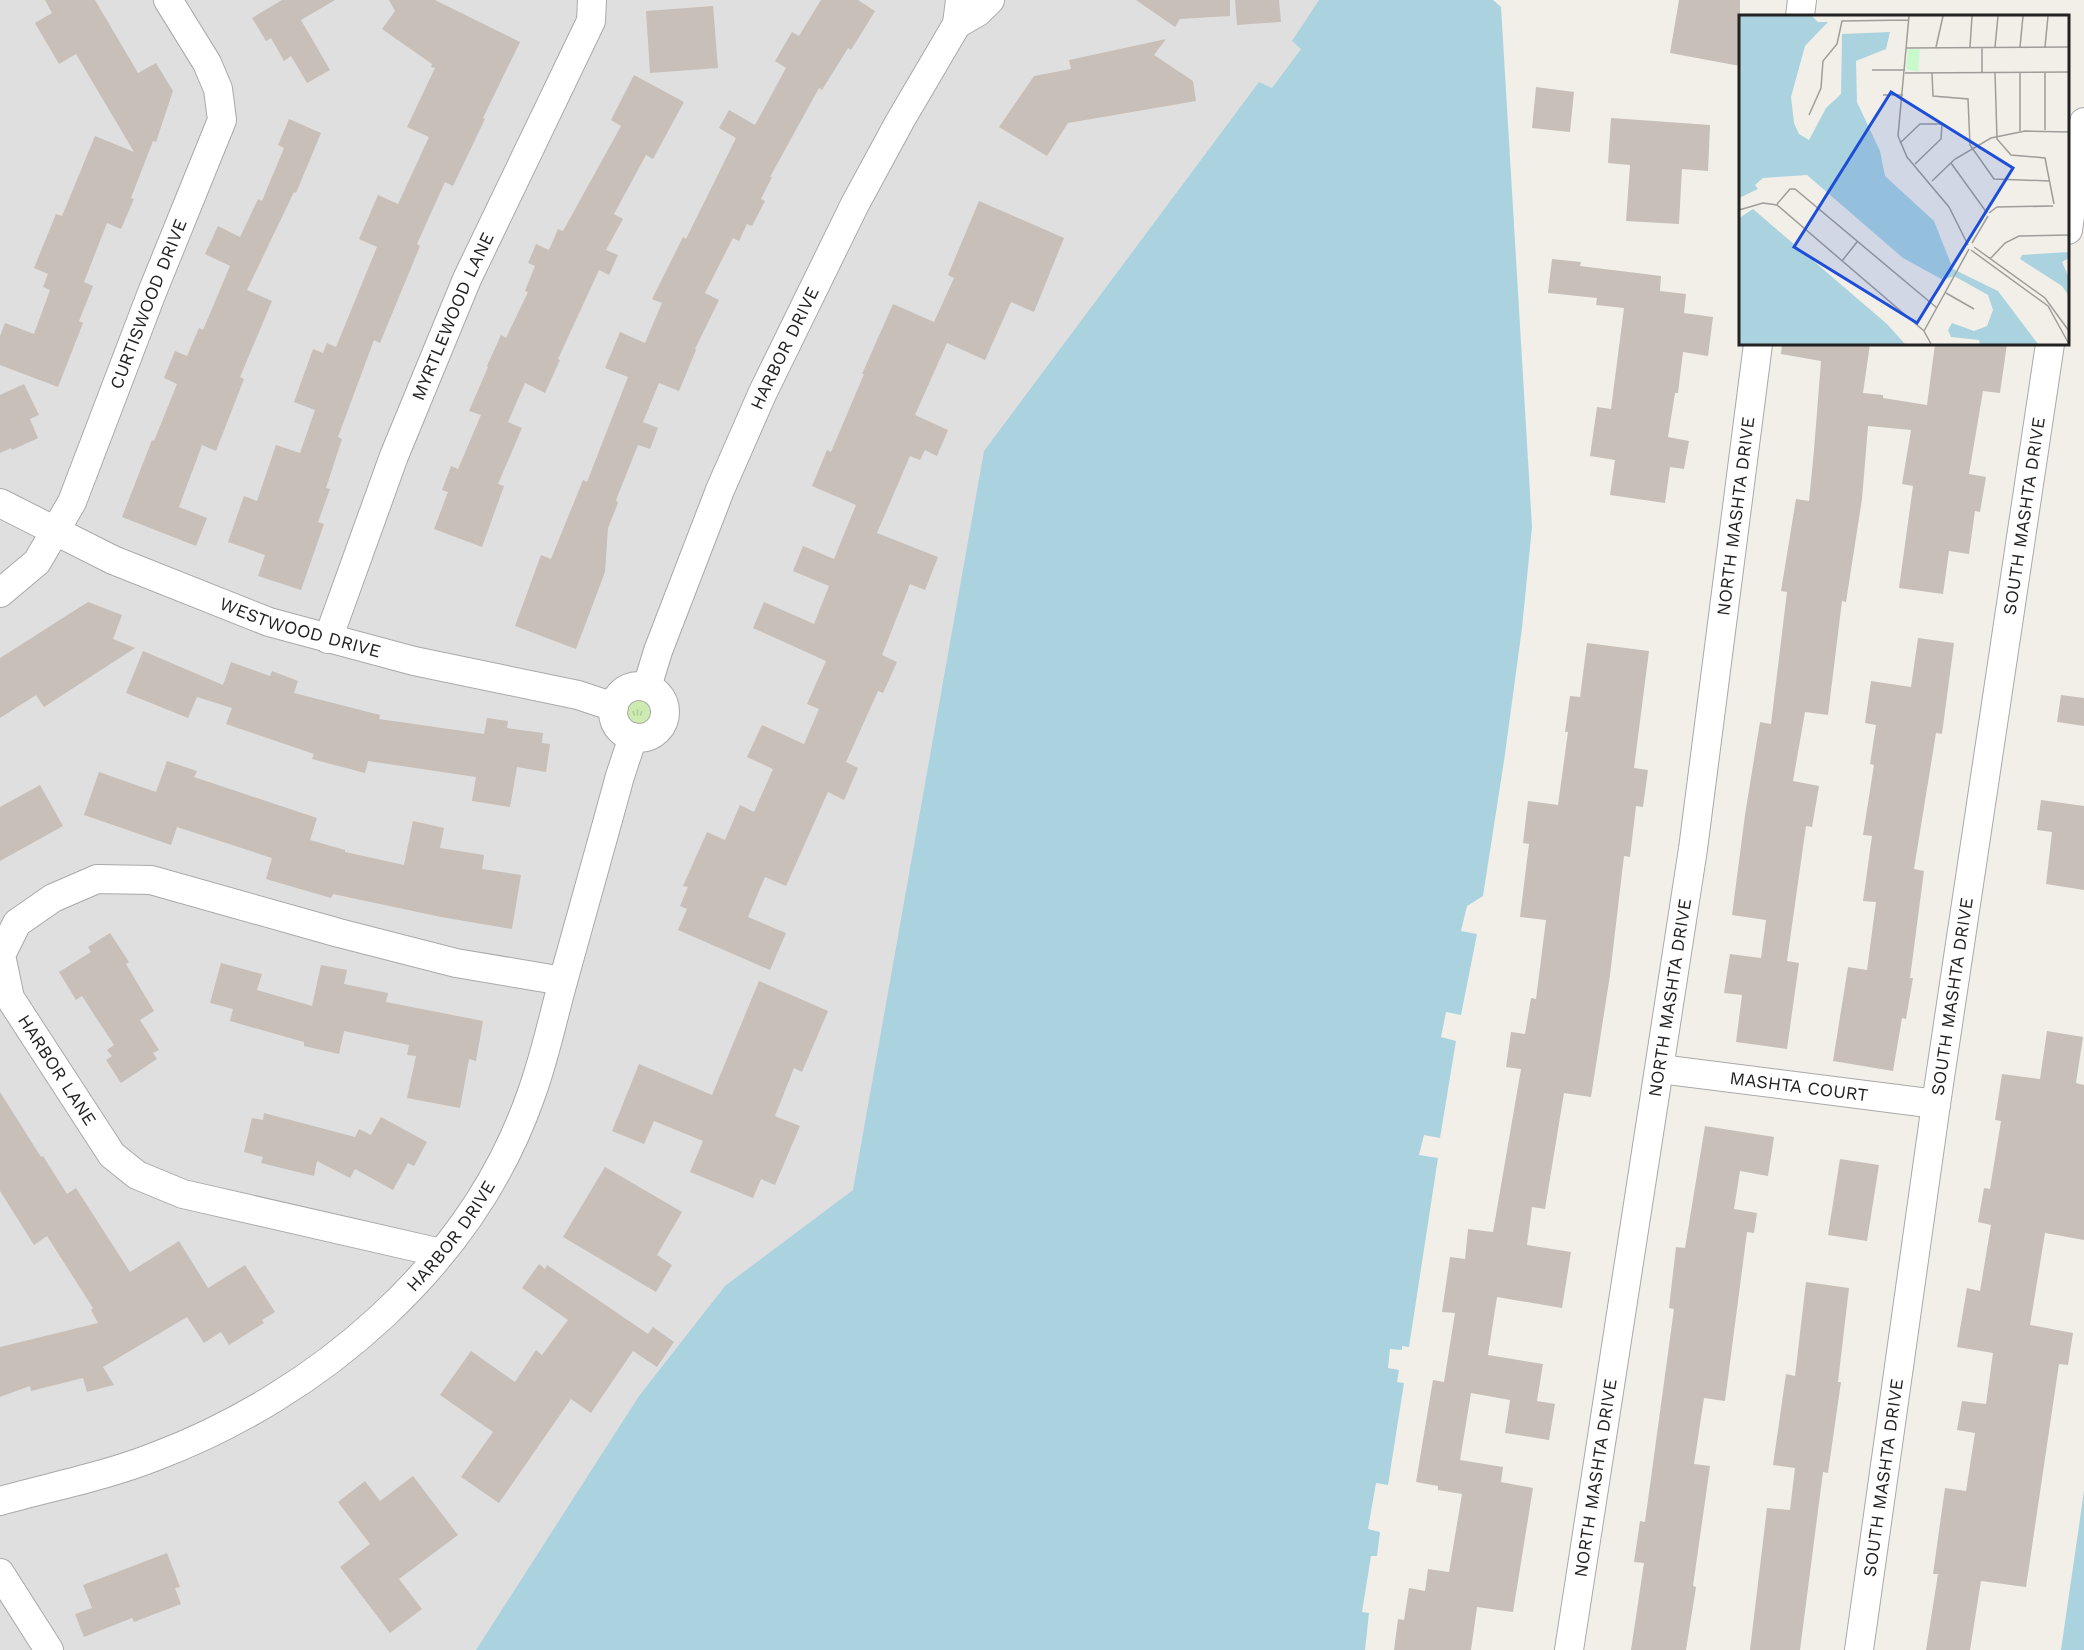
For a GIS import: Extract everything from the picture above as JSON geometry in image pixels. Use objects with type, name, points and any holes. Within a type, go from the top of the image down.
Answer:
[{"type":"street","name":"CURTISWOOD DRIVE","points":[[0,593],[37,562],[72,502],[151,295],[222,120],[218,89],[207,63],[168,0]]},
{"type":"street","name":"MYRTLEWOOD LANE","points":[[328,639],[394,456],[467,279],[591,21],[592,0]]},
{"type":"street","name":"HARBOR DRIVE","points":[[647,687],[720,490],[763,392],[855,204],[959,12],[978,12],[990,0]]},
{"type":"street","points":[[1800,15],[1802,0]]},
{"type":"street","points":[[2069,217],[2084,122]]},
{"type":"street","name":"NORTH MASHTA DRIVE","points":[[1569,1650],[1693,849],[1758,345]]},
{"type":"street","name":"SOUTH MASHTA DRIVE","points":[[1859,1650],[1936,1104],[2050,345]]},
{"type":"street","name":"WESTWOOD DRIVE","points":[[0,503],[113,560],[269,622],[414,661],[578,696],[614,707]]},
{"type":"street","points":[[632,687],[647,687],[661,698],[665,708],[665,718],[655,733],[646,737],[627,735],[615,720],[615,701],[622,692],[632,687]]},
{"type":"street","name":"HARBOR DRIVE","points":[[0,1502],[153,1458],[208,1435],[252,1411],[306,1378],[339,1354],[387,1313],[441,1253],[471,1214],[501,1164],[531,1096],[620,776],[633,737]]},
{"type":"street","name":"HARBOR LANE","points":[[441,1253],[183,1194],[137,1175],[112,1155],[9,998],[1,955],[17,923],[54,898],[97,879],[151,880],[456,963],[563,981]]},
{"type":"street","name":"MASHTA COURT","points":[[1660,1069],[1936,1104]]},
{"type":"street","points":[[0,1573],[49,1650]]},
{"type":"shaded area","points":[[0,0],[1320,0],[1293,41],[1302,49],[854,1191],[477,1650],[0,1650]]},
{"type":"green space","points":[[640,698],[650,702],[654,712],[650,722],[640,726],[630,722],[626,712],[630,702]]},
{"type":"water","points":[[1319,0],[1493,0],[1501,7],[1532,527],[1522,628],[1483,896],[1467,906],[1461,931],[1477,934],[1461,1015],[1446,1012],[1441,1037],[1456,1041],[1440,1138],[1424,1135],[1419,1155],[1438,1158],[1409,1347],[1402,1346],[1402,1350],[1390,1349],[1388,1368],[1399,1370],[1397,1382],[1404,1383],[1388,1485],[1376,1483],[1368,1529],[1380,1532],[1377,1556],[1371,1556],[1362,1612],[1369,1613],[1365,1650],[476,1650],[639,1396],[725,1286],[853,1190],[984,451],[1259,82],[1272,88],[1301,49],[1292,41]]},
{"type":"water","points":[[2084,1490],[2084,1650],[2061,1650],[2081,1512]]},
{"type":"building","points":[[45,0],[95,0],[138,73],[156,63],[173,91],[156,142],[153,141],[131,198],[134,199],[121,229],[107,223],[84,282],[93,286],[79,321],[83,323],[58,387],[0,365],[0,336],[5,323],[34,334],[50,290],[43,287],[48,274],[34,268],[56,214],[62,216],[95,136],[134,152],[76,54],[59,64],[35,23],[52,13]]},
{"type":"building","points":[[282,0],[335,0],[301,20],[330,70],[307,83],[291,56],[284,61],[271,38],[266,41],[252,18]]},
{"type":"building","points":[[389,0],[435,0],[520,42],[453,186],[445,182],[417,244],[420,246],[380,343],[374,340],[338,437],[342,439],[326,488],[330,489],[318,522],[324,524],[301,590],[258,576],[265,555],[228,542],[244,496],[257,501],[276,445],[300,453],[315,410],[294,402],[313,349],[323,353],[327,343],[336,347],[377,247],[359,239],[378,195],[398,204],[429,137],[407,127],[435,68],[382,29],[395,11]]},
{"type":"building","points":[[821,0],[858,0],[875,11],[851,50],[848,48],[822,90],[819,88],[770,177],[772,177],[761,199],[765,201],[752,226],[747,224],[739,241],[733,238],[705,293],[719,300],[695,349],[679,391],[659,383],[643,422],[658,428],[650,449],[638,445],[616,500],[618,503],[608,528],[605,572],[576,649],[515,626],[541,555],[551,559],[583,480],[587,482],[628,377],[605,368],[620,332],[645,343],[662,303],[652,299],[683,237],[686,239],[736,138],[719,128],[729,110],[755,125],[786,68],[775,61],[792,32],[799,36]]},
{"type":"building","points":[[1136,0],[1230,0],[1230,16],[1180,19],[1175,27]]},
{"type":"building","points":[[1235,0],[1279,0],[1281,22],[1237,25]]},
{"type":"building","points":[[1679,0],[1740,0],[1739,66],[1670,53]]},
{"type":"building","points":[[713,6],[718,68],[650,73],[646,11]]},
{"type":"building","points":[[1166,39],[1154,55],[1193,81],[1196,101],[1068,123],[1047,156],[999,127],[1034,76],[1071,69],[1069,60]]},
{"type":"building","points":[[634,75],[684,102],[653,159],[646,155],[614,214],[623,219],[606,250],[618,255],[609,275],[599,270],[545,393],[525,383],[508,422],[522,428],[498,484],[504,486],[482,547],[434,529],[448,492],[442,490],[451,466],[458,469],[481,415],[469,411],[501,335],[506,338],[528,292],[525,291],[535,266],[528,263],[536,244],[549,250],[558,229],[563,231],[621,126],[611,120]]},
{"type":"building","points":[[1536,87],[1574,92],[1570,132],[1532,128]]},
{"type":"building","points":[[1611,118],[1710,125],[1708,171],[1682,169],[1679,224],[1626,221],[1630,165],[1608,163]]},
{"type":"building","points":[[289,119],[321,133],[296,193],[294,192],[247,290],[272,301],[240,377],[244,379],[216,451],[202,445],[179,507],[207,518],[196,546],[122,517],[177,384],[164,378],[175,351],[187,356],[199,328],[203,330],[230,266],[205,254],[218,226],[240,237],[258,199],[262,201],[284,148],[278,145]]},
{"type":"building","points":[[979,201],[1064,238],[1034,312],[1011,302],[985,360],[947,343],[915,415],[948,430],[937,456],[925,450],[920,460],[910,456],[877,533],[938,557],[925,590],[910,584],[882,655],[897,662],[883,693],[878,691],[846,762],[858,768],[844,800],[828,792],[786,886],[765,877],[748,917],[786,933],[770,970],[678,930],[687,909],[680,906],[688,887],[683,886],[707,832],[725,840],[740,805],[754,812],[773,769],[747,757],[762,725],[804,744],[819,709],[807,704],[826,661],[753,628],[764,602],[814,624],[829,586],[793,571],[803,546],[834,559],[856,505],[812,486],[827,450],[831,452],[893,304],[934,322],[954,278],[948,275]]},
{"type":"building","points":[[1552,259],[1581,262],[1580,266],[1661,276],[1660,291],[1686,294],[1684,313],[1713,317],[1708,356],[1683,352],[1678,393],[1675,393],[1668,437],[1689,441],[1684,469],[1670,467],[1665,503],[1610,495],[1615,460],[1590,456],[1597,407],[1611,409],[1624,308],[1596,305],[1597,298],[1548,293]]},
{"type":"building","points":[[1782,345],[1870,345],[1863,393],[1927,405],[1935,345],[2007,345],[2000,393],[1983,391],[1969,474],[1986,477],[1980,512],[1975,511],[1969,554],[1949,551],[1943,594],[1899,588],[1913,486],[1902,484],[1911,430],[1868,426],[1862,499],[1846,602],[1842,601],[1828,715],[1805,712],[1793,781],[1819,786],[1812,827],[1806,826],[1787,961],[1799,963],[1787,1049],[1736,1042],[1742,995],[1724,993],[1730,954],[1761,958],[1766,920],[1732,915],[1760,722],[1771,724],[1787,592],[1781,591],[1796,499],[1809,501],[1814,450],[1821,361],[1781,354]]},
{"type":"building","points":[[24,384],[39,415],[30,419],[38,438],[0,453],[0,395]]},
{"type":"building","points":[[88,602],[122,615],[113,639],[135,648],[44,707],[36,695],[0,718],[0,658]]},
{"type":"building","points":[[1918,638],[1954,643],[1942,734],[1936,733],[1914,869],[1924,871],[1910,978],[1913,978],[1906,1019],[1902,1018],[1893,1071],[1833,1061],[1848,967],[1867,970],[1876,902],[1863,901],[1872,836],[1863,835],[1874,765],[1870,764],[1876,725],[1865,723],[1871,681],[1911,687]]},
{"type":"building","points":[[1587,643],[1649,651],[1634,768],[1648,770],[1643,807],[1636,806],[1630,857],[1624,856],[1610,975],[1591,1097],[1564,1093],[1545,1209],[1532,1207],[1527,1245],[1571,1252],[1562,1308],[1497,1297],[1488,1355],[1543,1364],[1537,1401],[1555,1404],[1549,1440],[1505,1433],[1510,1400],[1471,1393],[1460,1460],[1503,1467],[1501,1482],[1533,1488],[1513,1612],[1477,1607],[1471,1650],[1394,1650],[1398,1619],[1404,1620],[1409,1588],[1425,1591],[1428,1569],[1449,1572],[1462,1494],[1438,1490],[1438,1486],[1416,1482],[1433,1380],[1444,1382],[1455,1313],[1442,1312],[1450,1257],[1465,1259],[1468,1229],[1493,1232],[1521,1069],[1506,1067],[1511,1032],[1525,1034],[1531,998],[1536,999],[1546,920],[1520,917],[1529,844],[1523,843],[1528,801],[1558,805],[1568,732],[1565,732],[1570,696],[1580,697]]},
{"type":"building","points":[[143,651],[223,685],[231,662],[270,676],[272,671],[298,681],[294,693],[380,715],[379,719],[484,734],[487,718],[508,721],[507,728],[543,733],[542,743],[550,744],[546,772],[517,767],[510,807],[472,801],[476,777],[368,761],[365,773],[312,759],[314,754],[226,724],[232,708],[197,697],[188,718],[126,693]]},
{"type":"building","points":[[2061,695],[2084,698],[2084,726],[2057,722]]},
{"type":"building","points":[[167,761],[197,771],[194,777],[317,818],[310,840],[345,850],[345,852],[404,865],[413,821],[444,828],[440,848],[484,855],[482,869],[521,875],[512,929],[441,917],[333,894],[331,898],[266,879],[272,858],[177,827],[171,845],[84,815],[99,772],[156,792]]},
{"type":"building","points":[[40,785],[63,826],[0,861],[0,807]]},
{"type":"building","points":[[2041,800],[2084,806],[2084,890],[2046,884],[2052,832],[2037,830]]},
{"type":"building","points":[[110,933],[129,962],[126,964],[154,1011],[140,1020],[159,1050],[153,1053],[157,1059],[121,1083],[106,1060],[112,1056],[107,1050],[114,1045],[82,996],[76,1000],[59,972],[91,952],[88,947]]},
{"type":"building","points":[[221,963],[262,974],[257,990],[312,1006],[321,965],[347,970],[344,984],[388,993],[386,1002],[483,1021],[476,1061],[469,1059],[460,1108],[407,1098],[416,1056],[407,1055],[409,1045],[344,1031],[339,1054],[304,1046],[304,1042],[230,1021],[233,1009],[210,1003]]},
{"type":"building","points":[[759,981],[828,1011],[802,1072],[794,1068],[775,1116],[800,1126],[775,1185],[761,1179],[753,1198],[690,1172],[703,1141],[654,1121],[644,1144],[612,1131],[639,1064],[712,1095]]},
{"type":"building","points":[[2047,1031],[2083,1037],[2076,1083],[2084,1085],[2084,1240],[2045,1233],[2030,1325],[2073,1333],[2068,1365],[2059,1364],[2026,1587],[1981,1581],[1970,1650],[1926,1650],[1938,1574],[1933,1574],[1945,1488],[1966,1491],[1975,1433],[1957,1430],[1962,1401],[1986,1404],[1993,1353],[1957,1347],[1967,1288],[1980,1291],[1991,1225],[1978,1222],[1984,1188],[1990,1189],[2001,1121],[1995,1120],[2002,1074],[2040,1079]]},
{"type":"building","points":[[0,1092],[67,1194],[76,1188],[130,1272],[179,1241],[208,1288],[245,1265],[275,1312],[262,1320],[264,1323],[229,1345],[221,1332],[204,1343],[187,1317],[103,1367],[114,1385],[87,1392],[83,1378],[31,1391],[30,1386],[0,1397],[0,1347],[98,1323],[91,1310],[93,1308],[47,1236],[34,1245],[0,1191]]},
{"type":"building","points":[[264,1113],[355,1137],[359,1129],[371,1135],[381,1117],[427,1142],[414,1166],[408,1163],[393,1190],[355,1169],[350,1178],[317,1161],[314,1176],[261,1163],[263,1157],[244,1152],[252,1118],[263,1120]]},
{"type":"building","points":[[1705,1126],[1774,1137],[1768,1176],[1740,1171],[1734,1209],[1757,1213],[1754,1233],[1747,1232],[1725,1401],[1704,1398],[1694,1464],[1710,1466],[1686,1650],[1631,1650],[1644,1563],[1634,1562],[1640,1521],[1645,1522],[1674,1309],[1669,1308],[1676,1247],[1685,1248]]},
{"type":"building","points":[[1840,1159],[1879,1165],[1867,1241],[1828,1235]]},
{"type":"building","points":[[605,1167],[682,1212],[657,1255],[672,1265],[656,1292],[563,1237]]},
{"type":"building","points":[[539,1264],[545,1269],[547,1265],[648,1334],[653,1327],[674,1342],[657,1367],[633,1351],[591,1413],[571,1399],[499,1503],[461,1477],[493,1432],[440,1395],[471,1351],[515,1382],[536,1350],[542,1355],[568,1320],[522,1288]]},
{"type":"building","points":[[1806,1282],[1849,1288],[1838,1382],[1841,1382],[1828,1473],[1823,1472],[1800,1650],[1750,1650],[1767,1508],[1790,1510],[1795,1468],[1773,1465],[1786,1374],[1795,1376]]},
{"type":"building","points":[[413,1476],[458,1535],[399,1579],[422,1609],[390,1633],[340,1567],[370,1544],[338,1502],[365,1481],[380,1501]]},
{"type":"building","points":[[167,1553],[180,1587],[175,1588],[181,1604],[134,1622],[132,1618],[84,1637],[75,1614],[92,1608],[83,1585]]}]
